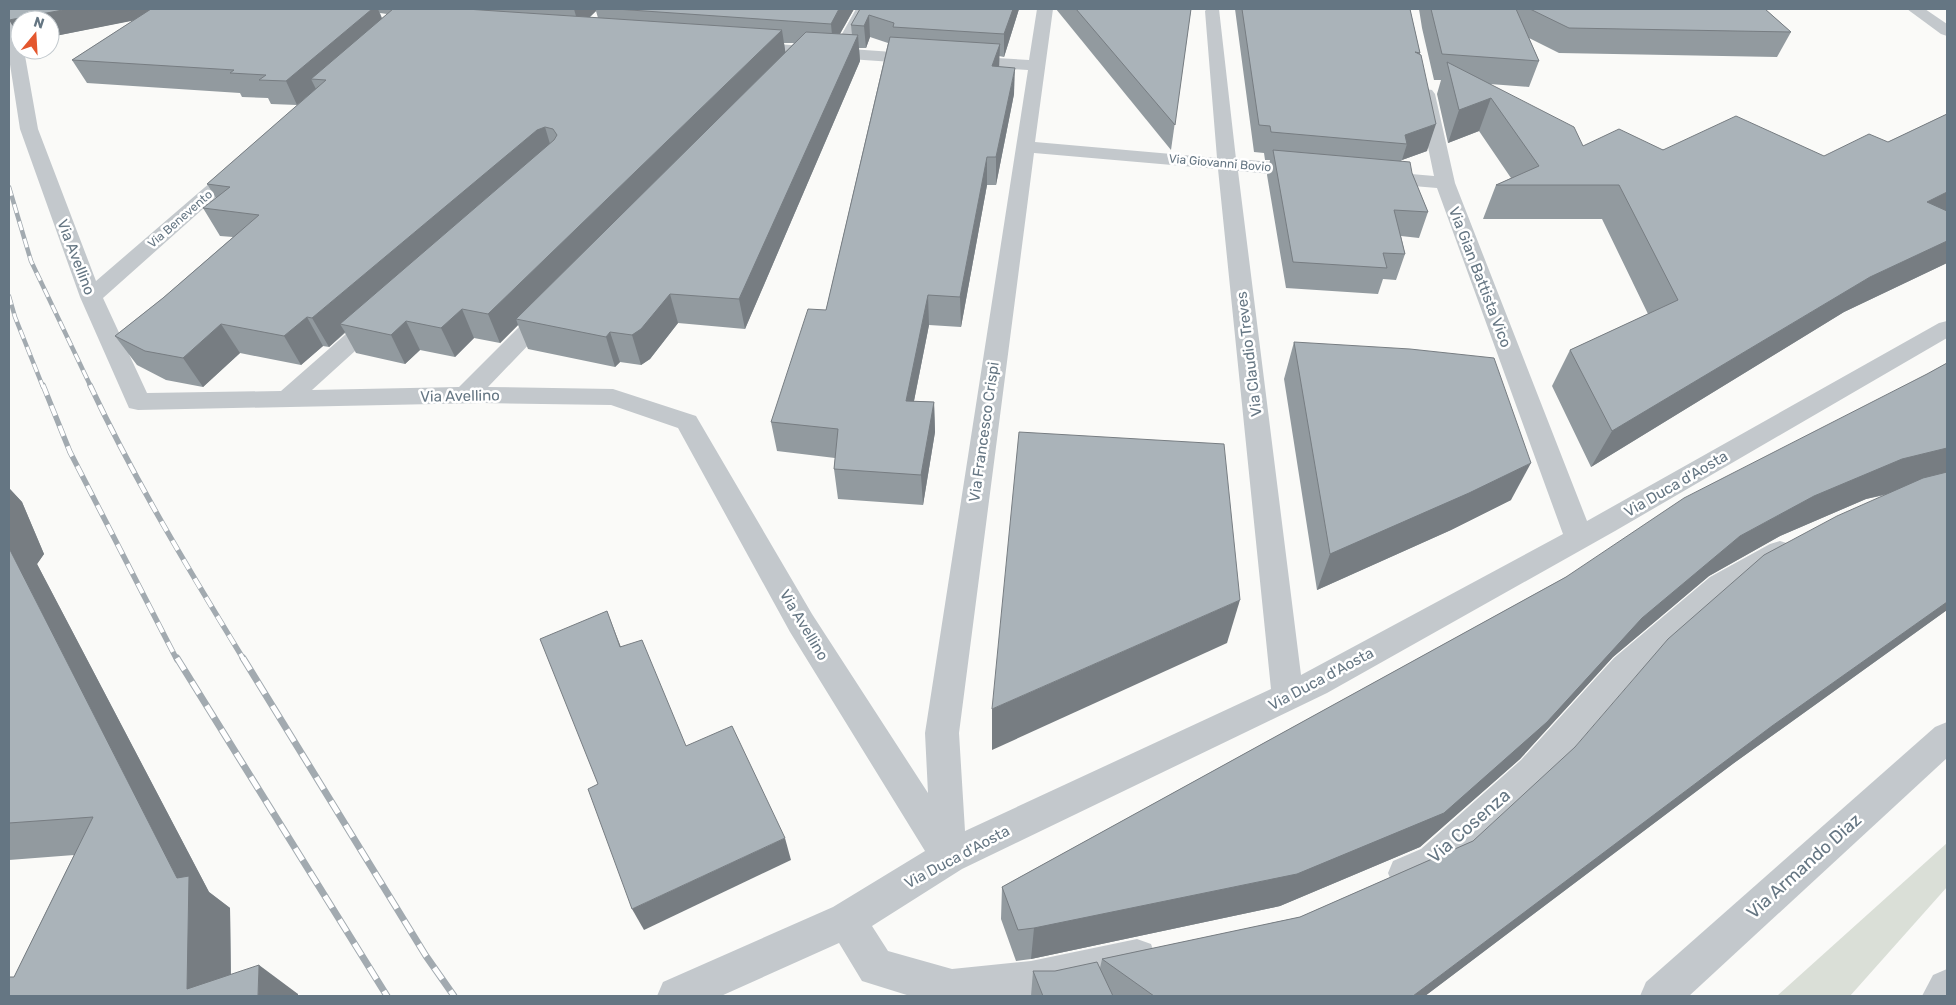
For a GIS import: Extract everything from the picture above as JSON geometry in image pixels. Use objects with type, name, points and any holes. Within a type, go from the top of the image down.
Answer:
[{"type":"street","name":"Via Avellino","points":[[9,9],[29,129],[91,297],[138,402],[465,396],[613,397],[687,422],[801,623],[949,857]]},
{"type":"street","points":[[839,53],[864,9]]},
{"type":"street","name":"Via Francesco Crispi","points":[[949,857],[942,733],[1045,9]]},
{"type":"street","points":[[1915,9],[1947,31]]},
{"type":"street","name":"Via Claudio Treves","points":[[1213,11],[1227,164],[1288,697]]},
{"type":"street","points":[[733,46],[1036,66]]},
{"type":"street","points":[[782,72],[803,51]]},
{"type":"street","name":"Via Gian Battista Vico","points":[[1422,76],[1445,183],[1579,538]]},
{"type":"street","name":"Via Giovanni Bovio","points":[[1025,147],[1326,172]]},
{"type":"street","name":"Via Benevento","points":[[91,297],[257,153]]},
{"type":"street","points":[[1356,175],[1445,183]]},
{"type":"street","points":[[465,396],[562,297]]},
{"type":"street","points":[[287,399],[398,300]]},
{"type":"street","name":"Via Duca d'Aosta","points":[[677,996],[846,920],[949,857],[1288,697],[1579,538],[1947,328]]},
{"type":"street","name":"Via Cosenza","points":[[1380,884],[1434,861],[1533,771],[1625,667],[1720,585],[1808,538]]},
{"type":"street","name":"Via Armando Diaz","points":[[1660,996],[1947,736]]},
{"type":"street","points":[[846,920],[876,967],[952,989],[1031,981],[1166,952]]},
{"type":"street","points":[[1942,996],[1947,989]]},
{"type":"shaded area","points":[[1947,843],[1947,887],[1850,996],[1777,996]]},
{"type":"building","points":[[9,9],[68,9],[10,10],[9,20]]},
{"type":"building","points":[[151,9],[372,9],[286,81],[259,80],[266,75],[230,73],[234,70],[72,60]]},
{"type":"building","points":[[393,9],[466,9],[782,30],[488,314],[462,309],[441,328],[406,321],[391,335],[340,324],[554,140],[557,135],[553,129],[545,127],[537,130],[312,318],[307,317],[284,336],[221,324],[183,358],[145,351],[115,336],[163,298],[259,215],[203,208],[230,187],[207,184],[326,80],[311,79]]},
{"type":"building","points":[[616,9],[839,9],[831,24]]},
{"type":"building","points":[[860,9],[1013,9],[1004,34],[893,27],[894,23],[869,15],[864,26],[851,25]]},
{"type":"building","points":[[1076,9],[1191,9],[1175,125]]},
{"type":"building","points":[[1242,9],[1410,9],[1420,53],[1415,52],[1421,55],[1436,124],[1405,135],[1407,144],[1271,132],[1270,126],[1259,125]]},
{"type":"building","points":[[1431,9],[1516,9],[1539,61],[1442,54]]},
{"type":"building","points":[[1530,9],[1765,9],[1791,32],[1569,28]]},
{"type":"building","points":[[806,32],[858,35],[739,299],[670,294],[641,329],[632,335],[610,332],[606,337],[516,319]]},
{"type":"building","points":[[890,37],[1000,44],[992,66],[1015,68],[996,157],[987,157],[960,297],[928,295],[906,401],[934,402],[921,475],[834,469],[838,429],[771,422],[808,309],[826,310]]},
{"type":"building","points":[[1447,62],[1574,127],[1583,146],[1619,129],[1663,150],[1736,116],[1824,156],[1869,134],[1888,142],[1947,114],[1947,192],[1927,202],[1947,211],[1947,241],[1870,277],[1612,431],[1570,350],[1678,300],[1619,185],[1496,185],[1539,166],[1491,98],[1459,110]]},
{"type":"building","points":[[1273,150],[1410,162],[1412,173],[1428,212],[1394,210],[1405,254],[1383,253],[1387,268],[1293,262]]},
{"type":"building","points":[[1294,342],[1410,349],[1494,358],[1531,463],[1469,493],[1330,554]]},
{"type":"building","points":[[1947,363],[1947,448],[1902,459],[1814,496],[1740,536],[1642,618],[1547,722],[1444,813],[1297,874],[1018,930],[1002,887],[1566,577],[1684,498]]},
{"type":"building","points":[[1019,432],[1224,444],[1240,600],[992,709]]},
{"type":"building","points":[[1947,472],[1947,602],[1772,726],[1413,996],[1154,996],[1102,959],[1300,917],[1473,841],[1575,747],[1668,639],[1764,555],[1837,516],[1923,478]]},
{"type":"building","points":[[9,548],[177,878],[189,876],[187,989],[259,965],[258,996],[9,996],[9,977],[14,977],[93,817],[9,823]]},
{"type":"building","points":[[607,611],[620,647],[642,640],[686,746],[732,726],[785,838],[632,909],[588,789],[598,784],[540,639]]},
{"type":"building","points":[[1097,962],[1113,996],[1043,996],[1033,971],[1055,971]]},
{"type":"railway","points":[[9,187],[31,261],[91,387]]},
{"type":"railway","points":[[9,296],[15,317],[43,387]]},
{"type":"railway","points":[[43,385],[70,452],[177,660]]},
{"type":"railway","points":[[90,385],[144,490],[244,660]]},
{"type":"railway","points":[[177,658],[387,996]]},
{"type":"railway","points":[[243,658],[426,956],[454,996]]}]
